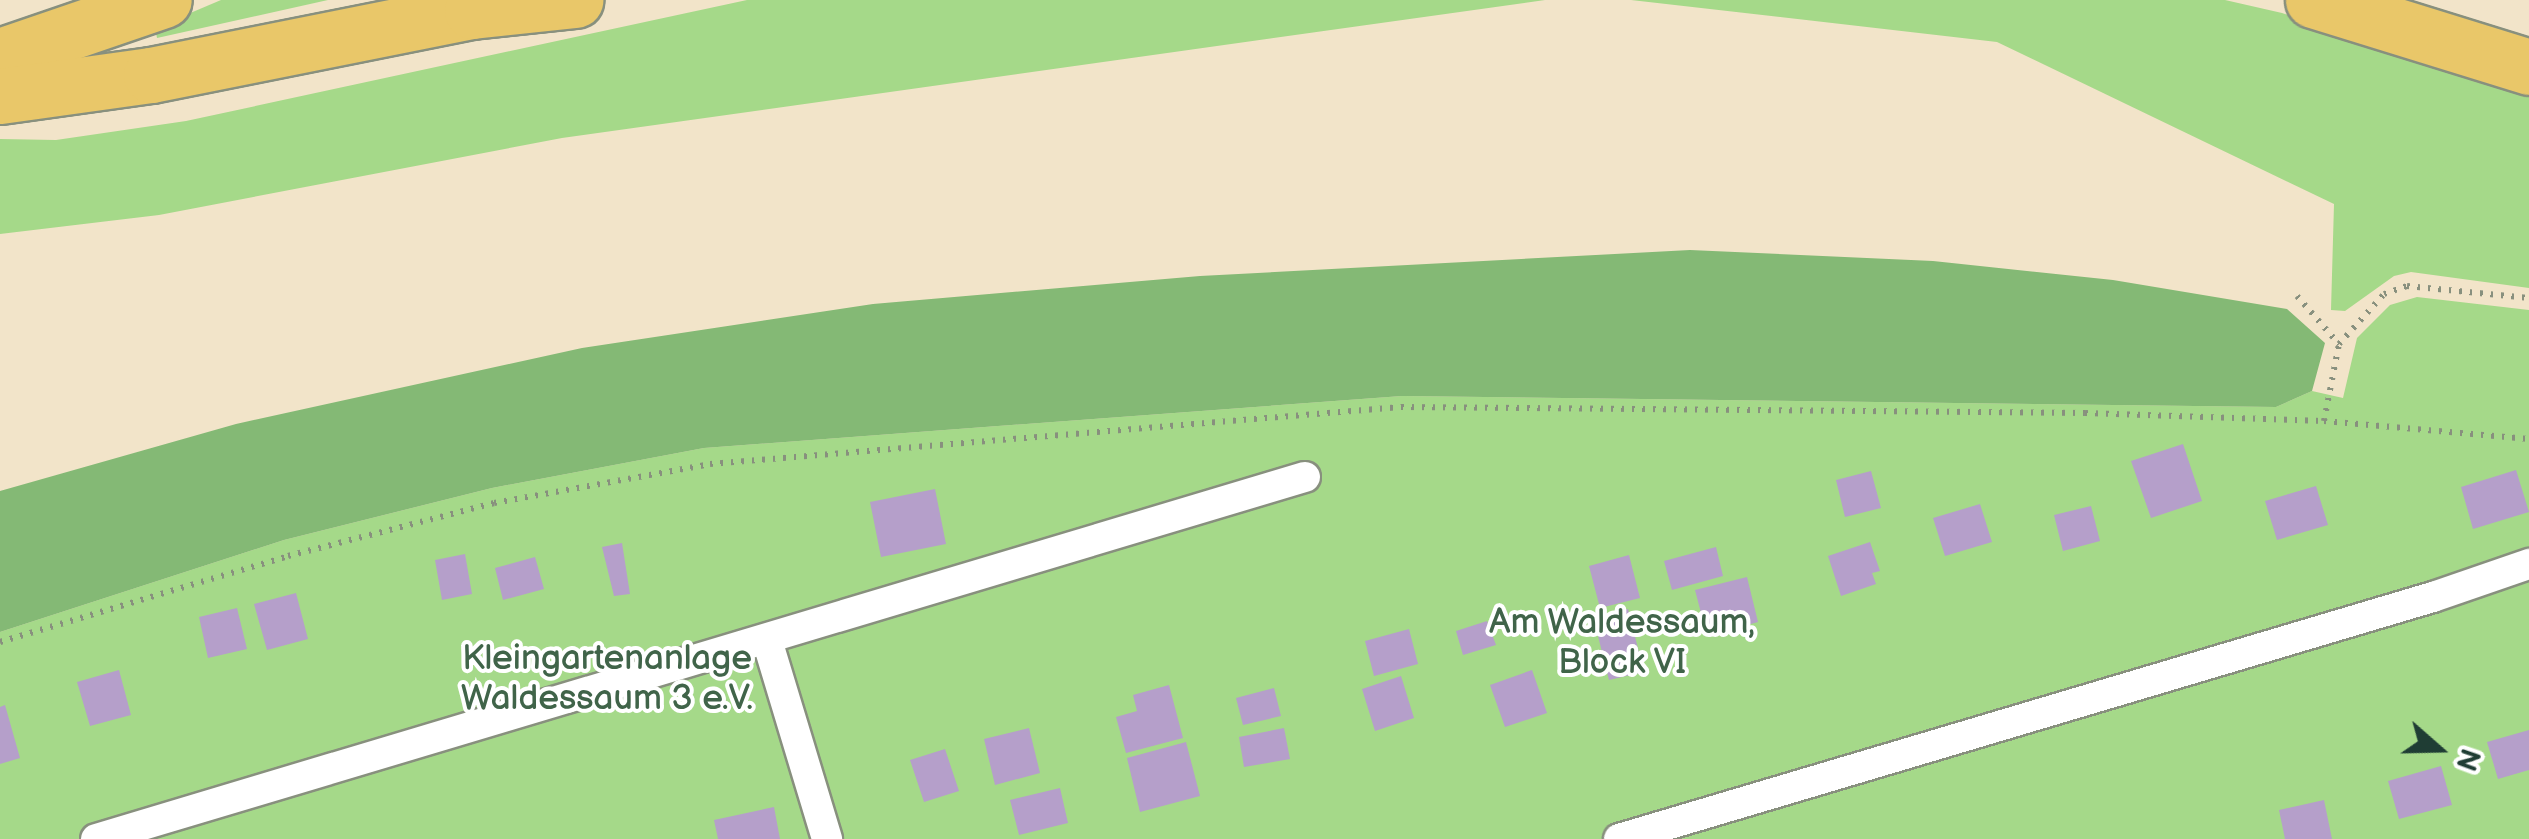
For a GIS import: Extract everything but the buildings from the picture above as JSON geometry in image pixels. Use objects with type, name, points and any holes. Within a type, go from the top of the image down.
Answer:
[{"type":"highway","points":[[0,56],[164,0]]},
{"type":"highway","points":[[0,96],[152,75],[488,5],[575,0]]},
{"type":"highway","points":[[2313,0],[2529,68]]},
{"type":"lane","points":[[96,839],[1304,476]]},
{"type":"lane","points":[[1619,839],[2433,597],[2529,564]]},
{"type":"lane","points":[[767,640],[827,839]]},
{"type":"path","points":[[2324,421],[2340,344],[2384,294],[2407,286],[2529,298]]},
{"type":"path","points":[[2297,296],[2340,344]]},
{"type":"path","points":[[0,642],[288,556],[494,504],[710,464],[1401,407],[2085,413],[2324,421],[2529,439]]},
{"type":"green space","points":[[221,0],[328,0],[157,38],[155,28]]},
{"type":"green space","points":[[747,0],[1545,0],[562,138],[159,215],[0,234],[0,139],[56,140],[186,121]]},
{"type":"green space","points":[[1631,0],[2225,0],[2282,13],[2501,82],[2529,92],[2529,288],[2411,272],[2394,276],[2345,311],[2331,310],[2334,204],[1997,42]]},
{"type":"green space","points":[[1690,250],[1933,261],[2113,280],[2287,309],[2325,343],[2312,391],[2276,407],[1402,396],[704,448],[492,488],[284,540],[0,632],[0,491],[236,424],[582,348],[873,304],[1200,276]]},
{"type":"green space","name":"Am Waldessaum, Block VI","points":[[2417,297],[2529,310],[2529,839],[0,839],[0,632],[284,540],[492,488],[704,448],[1402,396],[2276,407],[2312,391],[2343,398],[2357,338],[2390,305]]},
{"type":"park label","name":"Kleingartenanlage Waldessaum 3 e.V.","points":[[607,679]]}]
